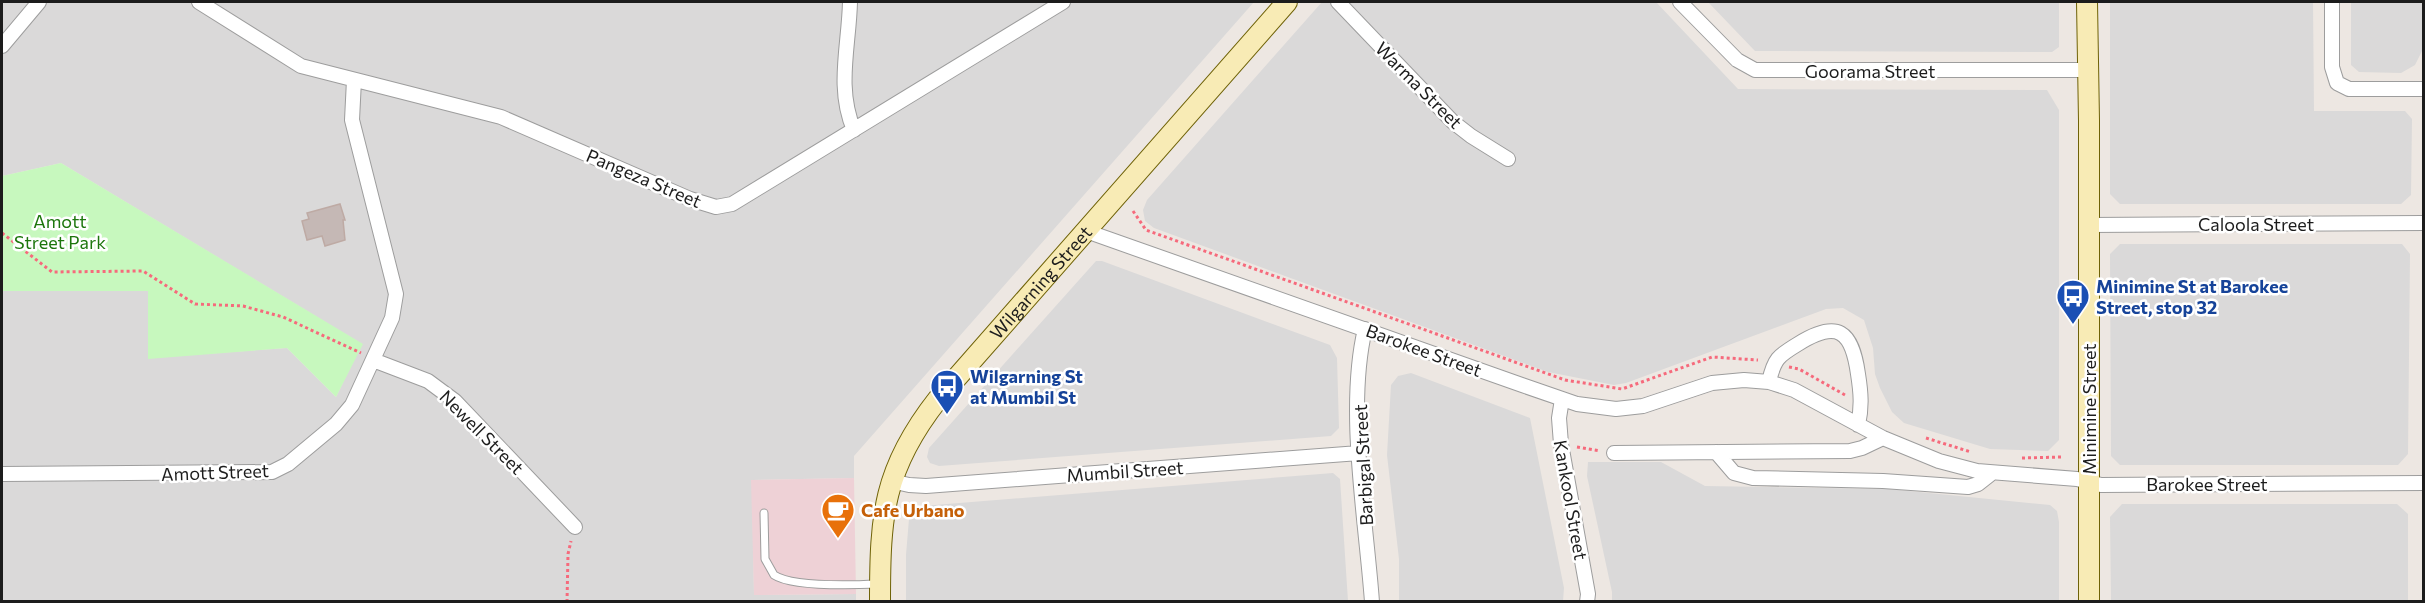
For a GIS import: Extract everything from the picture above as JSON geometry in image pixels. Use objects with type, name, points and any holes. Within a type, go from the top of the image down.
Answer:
[{"type":"street","points":[[2,46],[39,2]]},
{"type":"street","name":"Pangeza Street","points":[[199,2],[301,66],[501,117],[690,199],[716,207],[732,204],[1064,2]]},
{"type":"street","points":[[850,2],[843,83],[845,104],[854,130]]},
{"type":"street","name":"Wilgarning Street","points":[[880,593],[882,519],[891,481],[903,451],[924,417],[1287,2]]},
{"type":"street","name":"Warma Street","points":[[1338,2],[1453,122],[1508,159]]},
{"type":"street","name":"Goorama Street","points":[[1680,2],[1737,60],[1755,70],[2088,70]]},
{"type":"street","name":"Minimine Street","points":[[2087,2],[2089,602]]},
{"type":"street","points":[[2332,2],[2332,67],[2337,83],[2349,90],[2424,89]]},
{"type":"street","name":"Amott Street","points":[[2,474],[272,472],[288,464],[347,412],[358,394],[395,311],[396,294],[352,120],[354,80]]},
{"type":"street","name":"Caloola Street","points":[[2089,225],[2424,223]]},
{"type":"street","name":"Barokee Street","points":[[1086,231],[1562,399],[1591,407],[1626,409],[1643,406],[1712,383],[1743,380],[1768,382],[1794,390],[1883,438],[1939,461],[1992,473],[2076,479],[2101,485],[2424,483]]},
{"type":"street","name":"Barbigal Street","points":[[1365,329],[1359,358],[1359,453],[1372,602]]},
{"type":"street","points":[[1768,382],[1774,362],[1784,353],[1815,334],[1828,331],[1839,333],[1850,341],[1855,353],[1862,403],[1858,425]]},
{"type":"street","name":"Newell Street","points":[[373,360],[428,381],[455,401],[575,527]]},
{"type":"street","name":"Kankool Street","points":[[1562,399],[1558,418],[1561,444],[1588,594],[1587,602]]},
{"type":"street","points":[[1614,453],[1850,451],[1883,438]]},
{"type":"street","points":[[1716,452],[1734,473],[1753,478],[1968,487],[1978,484],[1992,473]]},
{"type":"street","name":"Mumbil Street","points":[[891,481],[909,486],[926,486],[1359,453]]},
{"type":"lane","points":[[764,513],[765,559],[769,570],[778,578],[880,593]]},
{"type":"path","points":[[1133,211],[1146,230],[1565,380],[1622,389],[1712,357],[1758,360]]},
{"type":"path","points":[[2,233],[52,272],[144,271],[195,304],[243,306],[283,317],[373,360]]},
{"type":"path","points":[[1782,366],[1799,369],[1854,400]]},
{"type":"path","points":[[1922,436],[1977,455]]},
{"type":"path","points":[[1561,444],[1614,453]]},
{"type":"path","points":[[2012,457],[2061,457]]},
{"type":"path","points":[[567,602],[568,554],[575,527]]},
{"type":"shaded area","points":[[2,2],[1254,2],[854,456],[854,478],[752,480],[754,595],[856,594],[856,602],[2,601],[2,291],[148,291],[148,358],[287,348],[336,397],[362,344],[61,163],[2,176]]},
{"type":"shaded area","points":[[1322,2],[1656,2],[1738,89],[2047,90],[2059,110],[2059,440],[2048,451],[1990,449],[1904,423],[1892,412],[1880,388],[1875,374],[1873,348],[1864,320],[1843,308],[1826,309],[1626,383],[1614,385],[1548,372],[1154,228],[1145,221],[1143,210],[1147,200]]},
{"type":"shaded area","points":[[1708,2],[2059,2],[2059,47],[2052,52],[1755,51]]},
{"type":"shaded area","points":[[2110,2],[2313,2],[2314,111],[2405,111],[2412,119],[2411,195],[2401,204],[2120,204],[2110,194]]},
{"type":"shaded area","points":[[2351,2],[2423,2],[2423,49],[2415,65],[2401,73],[2359,72],[2351,65]]},
{"type":"shaded area","points":[[2120,244],[2402,244],[2410,254],[2408,454],[2398,465],[2120,465],[2111,456],[2110,254]]},
{"type":"shaded area","points":[[1096,261],[1102,261],[1330,345],[1337,358],[1339,428],[1331,436],[939,466],[930,463],[927,457],[929,448]]},
{"type":"shaded area","points":[[1411,373],[1530,418],[1564,588],[1563,601],[1399,601],[1399,559],[1387,455],[1391,385],[1398,376]]},
{"type":"shaded area","points":[[1588,462],[1661,462],[1705,486],[1889,489],[2050,505],[2057,511],[2059,522],[2059,601],[1612,601],[1587,476]]},
{"type":"shaded area","points":[[1333,473],[1340,479],[1348,601],[906,601],[906,555],[910,507]]},
{"type":"shaded area","points":[[854,478],[856,594],[754,595],[751,480]]},
{"type":"shaded area","points":[[2122,504],[2397,504],[2408,514],[2408,601],[2111,601],[2110,517]]},
{"type":"green space","name":"Amott Street Park","points":[[61,163],[363,344],[336,397],[287,348],[148,359],[148,291],[2,291],[2,176]]},
{"type":"building","points":[[340,204],[345,220],[343,220],[345,240],[325,246],[322,236],[307,240],[302,221],[309,219],[307,213]]},
{"type":"place","name":"Minimine St at Barokee Street, stop 32","points":[[2073,325]]},
{"type":"place","name":"Wilgarning St at Mumbil St","points":[[947,415]]},
{"type":"place","name":"Cafe Urbano","points":[[838,539]]}]
